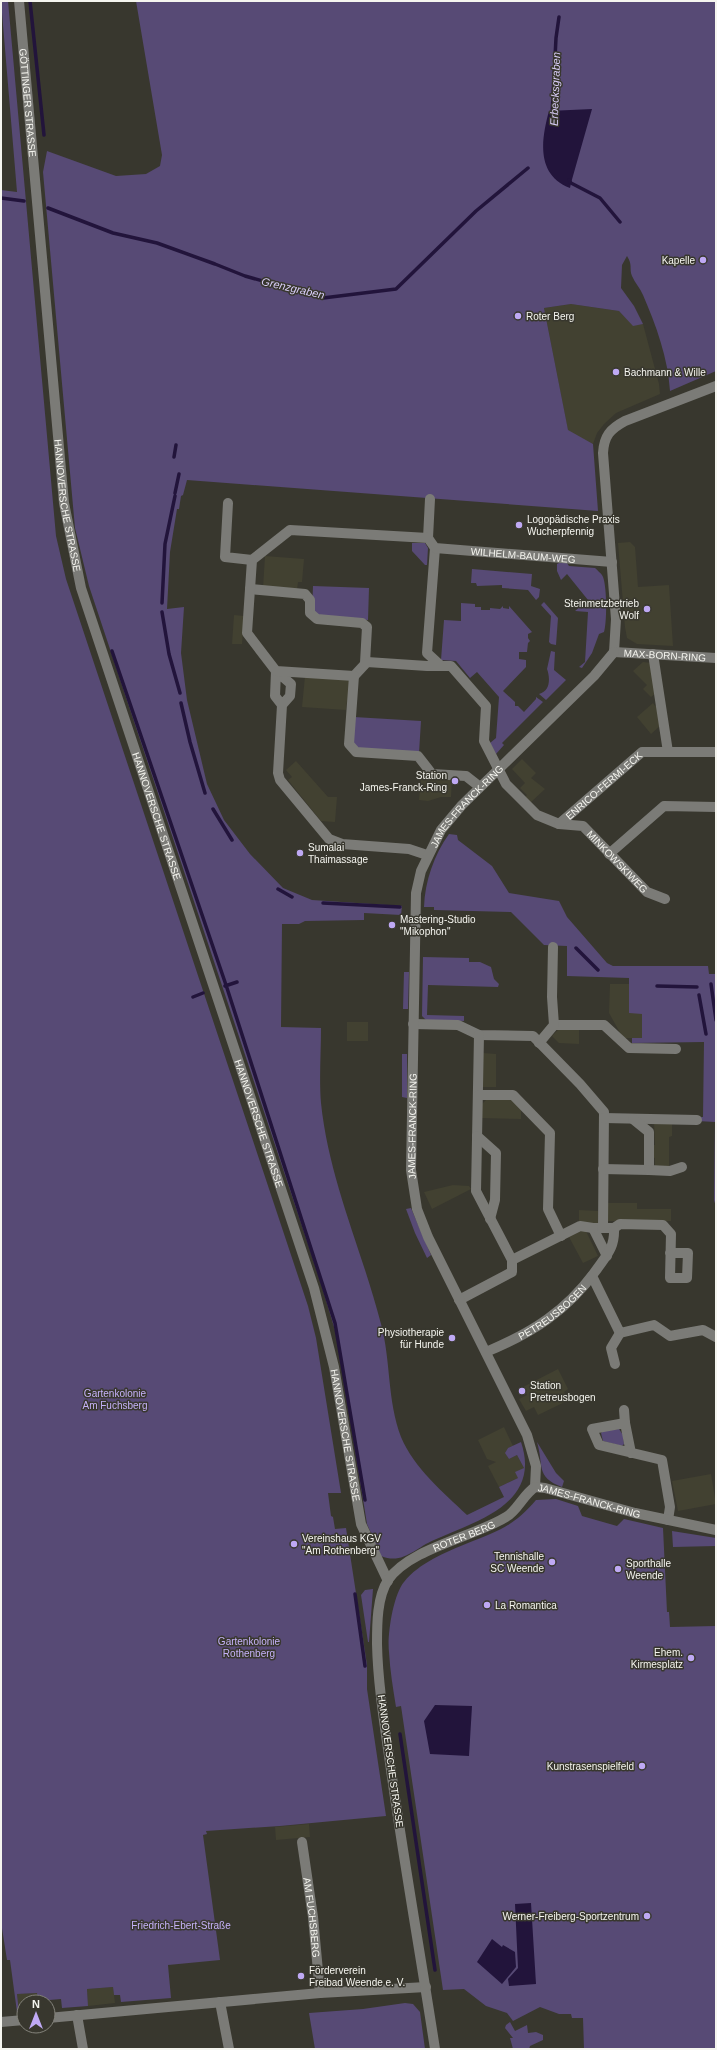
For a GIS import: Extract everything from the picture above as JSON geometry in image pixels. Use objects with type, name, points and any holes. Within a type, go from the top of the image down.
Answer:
[{"type":"street","name":"GÖTTINGER STRASSE","points":[[19,1],[38,204]]},
{"type":"street","name":"HANNOVERSCHE STRASSE","points":[[38,204],[64,503],[81,588],[314,1288],[334,1366],[361,1524],[388,1581],[382,1595],[378,1625],[377,1644],[381,1695],[398,1814],[426,1987],[434,2049]]},
{"type":"street","points":[[614,652],[616,619],[603,453],[608,434],[612,428],[625,422],[716,386]]},
{"type":"street","points":[[430,499],[428,538],[434,548],[427,653],[440,665]]},
{"type":"street","points":[[228,503],[225,557],[252,560],[290,530],[428,538]]},
{"type":"street","name":"WILHELM-BAUM-WEG","points":[[434,548],[612,562]]},
{"type":"street","points":[[252,560],[247,633],[276,671],[291,684],[290,696],[282,705],[278,773],[280,780],[329,839],[342,844],[409,849],[427,855]]},
{"type":"street","points":[[250,589],[305,594],[310,600],[310,613],[317,620],[362,623],[367,627],[365,663],[354,676],[349,744],[356,752],[418,756],[432,774],[466,776],[480,787]]},
{"type":"street","name":"MAX-BORN-RING","points":[[614,652],[716,658]]},
{"type":"street","name":"JAMES-FRANCK-RING","points":[[614,652],[594,676],[462,805],[442,830],[427,855],[421,871],[416,893],[411,1170],[413,1188],[417,1209],[428,1237],[530,1441],[536,1466],[535,1487],[545,1488],[668,1520],[716,1530]]},
{"type":"street","points":[[653,654],[668,752]]},
{"type":"street","points":[[365,663],[428,666],[440,665]]},
{"type":"street","name":"MINKOWSKIWEG","points":[[440,665],[451,666],[486,706],[484,741],[506,784],[537,815],[559,824],[583,826],[647,892],[665,899]]},
{"type":"street","points":[[276,671],[354,676]]},
{"type":"street","points":[[276,671],[275,696],[282,705]]},
{"type":"street","name":"ENRICO-FERMI-ECK","points":[[650,752],[666,738]]},
{"type":"street","name":"ENRICO-FERMI-ECK","points":[[559,824],[642,752],[716,752]]},
{"type":"street","points":[[609,854],[664,806],[716,808]]},
{"type":"street","points":[[539,1043],[554,1025],[552,997],[553,947]]},
{"type":"street","points":[[413,1024],[458,1025],[479,1035],[533,1036],[604,1112],[604,1169],[598,1228],[607,1256]]},
{"type":"street","points":[[554,1025],[604,1025],[629,1048],[676,1048]]},
{"type":"street","points":[[459,1300],[512,1272],[512,1260],[476,1191],[479,1035]]},
{"type":"street","points":[[479,1095],[514,1095],[550,1133],[548,1209],[561,1236]]},
{"type":"street","points":[[604,1118],[697,1120]]},
{"type":"street","points":[[633,1119],[649,1132],[649,1170]]},
{"type":"street","points":[[477,1136],[496,1153],[495,1200],[490,1219]]},
{"type":"street","points":[[604,1169],[670,1171],[682,1167]]},
{"type":"street","points":[[550,1214],[563,1224],[598,1228],[614,1228],[620,1224],[663,1225],[671,1234],[670,1253]]},
{"type":"street","points":[[512,1260],[580,1226]]},
{"type":"street","name":"PETREUSBOGEN","points":[[486,1352],[510,1342],[549,1320],[571,1300],[607,1256],[615,1240],[614,1228]]},
{"type":"street","points":[[592,1276],[620,1333]]},
{"type":"street","points":[[615,1364],[611,1348],[620,1333],[654,1325],[670,1336],[703,1330],[716,1337]]},
{"type":"street","points":[[624,1410],[631,1453]]},
{"type":"street","points":[[625,1422],[592,1429],[599,1445],[662,1460],[670,1507],[668,1520]]},
{"type":"street","name":"ROTER BERG","points":[[388,1581],[404,1566],[421,1555],[506,1517],[517,1508],[528,1492],[535,1487]]},
{"type":"street","name":"AM FUCHSBERG","points":[[302,1842],[313,1917],[320,1993]]},
{"type":"street","points":[[56,2017],[320,1993],[426,1987]]},
{"type":"street","points":[[220,2002],[229,2049]]},
{"type":"street","points":[[77,2015],[83,2049]]},
{"type":"street","points":[[1,2022],[16,2021]]},
{"type":"shaded area","points":[[592,109],[570,188],[559,182],[551,175],[546,166],[543,145],[549,111]]},
{"type":"shaded area","name":"Bachmann & Wille","points":[[571,304],[619,311],[633,325],[643,324],[659,384],[660,394],[616,413],[597,433],[593,444],[568,431],[544,308]]},
{"type":"shaded area","name":"Steinmetzbetrieb Wolf","points":[[630,542],[635,547],[638,587],[669,585],[673,646],[637,644],[627,638],[618,543]]},
{"type":"shaded area","points":[[265,556],[304,559],[302,582],[298,582],[297,590],[263,588]]},
{"type":"shaded area","points":[[234,615],[244,616],[242,644],[232,644]]},
{"type":"shaded area","points":[[643,662],[652,663],[657,692],[651,697],[643,689],[647,685],[633,671]]},
{"type":"shaded area","points":[[305,676],[352,679],[350,701],[347,701],[346,710],[302,707]]},
{"type":"shaded area","points":[[653,703],[655,706],[658,704],[661,725],[651,734],[637,717]]},
{"type":"shaded area","points":[[522,759],[536,773],[531,778],[545,789],[530,803],[525,797],[527,795],[520,788],[525,783],[512,769]]},
{"type":"shaded area","points":[[296,761],[328,797],[337,797],[335,822],[321,821],[288,780],[292,777],[286,770]]},
{"type":"shaded area","points":[[421,776],[452,778],[451,797],[441,797],[428,801],[419,800]]},
{"type":"shaded area","points":[[610,984],[629,984],[629,1013],[642,1013],[642,1038],[623,1038],[609,1013]]},
{"type":"shaded area","points":[[347,1022],[368,1022],[368,1041],[347,1041]]},
{"type":"shaded area","points":[[560,1028],[579,1029],[579,1044],[559,1043],[552,1036]]},
{"type":"shaded area","points":[[483,1053],[496,1054],[496,1087],[482,1087]]},
{"type":"shaded area","points":[[487,1099],[512,1099],[521,1109],[521,1119],[481,1118],[481,1105]]},
{"type":"shaded area","points":[[654,1121],[672,1121],[672,1136],[669,1137],[669,1167],[655,1167],[655,1158],[652,1157],[652,1145],[655,1145]]},
{"type":"shaded area","points":[[453,1185],[469,1186],[471,1189],[432,1209],[424,1192]]},
{"type":"shaded area","points":[[607,1203],[637,1203],[637,1209],[671,1209],[671,1221],[607,1221]]},
{"type":"shaded area","points":[[579,1210],[598,1211],[598,1224],[579,1224]]},
{"type":"shaded area","points":[[585,1229],[598,1256],[583,1263],[569,1237]]},
{"type":"shaded area","points":[[558,1369],[568,1389],[564,1392],[569,1400],[538,1415],[534,1407],[526,1411],[519,1399],[527,1395],[523,1387]]},
{"type":"shaded area","points":[[504,1427],[513,1446],[508,1448],[506,1452],[507,1456],[509,1459],[517,1455],[524,1468],[518,1478],[499,1487],[488,1466],[496,1462],[487,1459],[478,1440]]},
{"type":"shaded area","points":[[711,1474],[716,1504],[678,1511],[672,1481]]},
{"type":"shaded area","points":[[435,1705],[472,1706],[469,1756],[430,1754],[424,1721]]},
{"type":"shaded area","points":[[309,1824],[310,1837],[276,1840],[275,1827]]},
{"type":"shaded area","points":[[531,1903],[536,1984],[509,1986],[508,1979],[518,1968],[515,1904]]},
{"type":"shaded area","points":[[492,1939],[502,1947],[503,1945],[515,1952],[516,1967],[502,1984],[477,1962]]},
{"type":"shaded area","points":[[113,1987],[115,2003],[88,2006],[87,1989]]},
{"type":"shaded area","points":[[37,1993],[37,1994],[17,1994]]},
{"type":"green space","points":[[1,1],[8,1],[56,536],[66,579],[308,1306],[316,1338],[341,1493],[328,1493],[331,1516],[333,1517],[335,1529],[346,1528],[367,1665],[367,1689],[386,1816],[206,1831],[207,1834],[203,1835],[220,1960],[168,1965],[171,1998],[121,2002],[120,1995],[114,1995],[113,1987],[87,1989],[88,2006],[62,2008],[61,1999],[56,1999],[56,1994],[16,1994],[16,2005],[10,1960],[7,1960],[1,1922],[1,190],[17,192]]},
{"type":"green space","points":[[136,1],[716,1],[716,371],[670,391],[667,366],[661,342],[643,295],[632,276],[630,262],[627,256],[622,265],[621,288],[634,306],[643,324],[633,326],[619,311],[571,304],[544,308],[568,430],[593,444],[598,511],[187,480],[183,495],[181,496],[179,509],[177,509],[170,552],[167,609],[184,607],[181,653],[187,700],[207,784],[224,820],[250,854],[283,888],[312,900],[402,906],[401,915],[364,913],[364,920],[305,921],[299,924],[282,924],[281,1027],[321,1028],[320,1094],[325,1132],[338,1187],[381,1324],[393,1409],[401,1437],[413,1459],[421,1469],[467,1515],[504,1497],[499,1487],[518,1478],[515,1472],[524,1468],[517,1455],[509,1459],[505,1453],[508,1448],[521,1442],[525,1463],[522,1481],[514,1495],[501,1507],[486,1517],[427,1543],[402,1557],[389,1558],[381,1556],[367,1524],[337,1337],[320,1280],[89,586],[75,528],[43,172],[47,151],[116,176],[146,174],[160,166],[162,155]]},
{"type":"green space","points":[[412,543],[425,543],[428,548],[427,565],[425,565],[412,551]]},
{"type":"green space","points":[[567,563],[569,566],[595,568],[601,573],[604,582],[606,621],[604,632],[599,634],[592,653],[582,668],[579,667],[585,662],[588,612],[575,611],[588,600],[567,574],[561,580],[557,571],[557,564]]},
{"type":"green space","points":[[472,569],[532,574],[531,586],[540,589],[539,597],[536,600],[528,590],[502,588],[502,585],[477,586],[476,583],[471,583]]},
{"type":"green space","points":[[313,586],[369,588],[368,620],[316,617],[312,612]]},
{"type":"green space","points":[[544,602],[558,618],[556,645],[549,642],[551,616],[541,605]]},
{"type":"green space","points":[[461,603],[475,604],[475,607],[481,607],[481,610],[490,610],[490,608],[500,609],[503,606],[503,608],[509,609],[509,606],[532,632],[528,634],[530,641],[528,643],[527,652],[519,652],[519,659],[526,660],[526,667],[503,691],[515,702],[515,706],[518,706],[524,712],[536,699],[536,697],[543,702],[502,743],[504,745],[496,754],[490,743],[496,738],[499,697],[477,672],[470,678],[456,661],[441,660],[444,620],[461,621]]},
{"type":"green space","points":[[551,651],[555,652],[554,670],[566,680],[546,700],[539,694],[548,687],[549,676],[547,669]]},
{"type":"green space","points":[[354,717],[421,721],[419,753],[357,749],[352,744]]},
{"type":"green space","points":[[449,834],[457,835],[458,840],[492,866],[509,893],[559,901],[567,917],[607,963],[613,966],[708,966],[709,974],[716,974],[716,1207],[714,1200],[715,1122],[697,1121],[697,1117],[703,1117],[704,1042],[632,1043],[632,1038],[642,1038],[642,1014],[629,1013],[629,978],[567,976],[567,946],[544,945],[511,912],[434,910],[434,907],[424,907],[426,888],[431,869]]},
{"type":"green space","points":[[423,957],[469,958],[469,962],[480,962],[491,967],[494,979],[499,984],[498,987],[428,985],[427,1015],[464,1016],[464,1021],[426,1020],[422,1016]]},
{"type":"green space","points":[[404,972],[409,972],[408,1009],[403,1009]]},
{"type":"green space","points":[[402,1054],[407,1054],[407,1098],[402,1097]]},
{"type":"green space","points":[[411,1208],[431,1255],[427,1258],[406,1209]]},
{"type":"green space","points":[[619,1429],[623,1435],[624,1444],[622,1446],[603,1441],[601,1433],[603,1431]]},
{"type":"green space","points":[[537,1442],[556,1473],[564,1481],[562,1487],[553,1483],[544,1474]]},
{"type":"green space","points":[[556,1499],[578,1506],[582,1516],[617,1526],[624,1519],[663,1528],[667,1612],[669,1612],[670,1627],[716,1626],[716,2049],[584,2049],[583,2018],[572,2018],[571,2014],[559,2014],[540,2007],[513,2021],[507,2013],[486,2006],[464,1989],[443,1990],[401,1706],[396,1707],[391,1673],[389,1636],[394,1606],[400,1588],[410,1575],[417,1569],[451,1550],[505,1527],[520,1516],[536,1500]]},
{"type":"green space","points":[[672,1531],[716,1538],[716,1546],[673,1547]]},
{"type":"green space","points":[[373,1589],[368,1642],[361,1595],[365,1590]]},
{"type":"green space","points":[[405,2003],[413,2004],[420,2012],[425,2049],[315,2049],[309,2013],[363,2009]]},
{"type":"green space","points":[[510,2022],[515,2031],[527,2025],[528,2033],[536,2032],[543,2035],[543,2040],[530,2046],[529,2049],[513,2049],[510,2038],[513,2038],[505,2028]]},
{"type":"waterway","points":[[30,1],[44,135]]},
{"type":"waterway","name":"Erbecksgraben","points":[[552,116],[556,38],[559,17]]},
{"type":"waterway","name":"Grenzgraben","points":[[48,208],[113,233],[157,243],[245,276],[323,298],[396,289],[476,211],[528,168]]},
{"type":"waterway","points":[[569,180],[571,183],[600,198],[620,222]]},
{"type":"waterway","name":"Grenzgraben","points":[[1,198],[24,201]]},
{"type":"waterway","points":[[174,457],[176,445]]},
{"type":"waterway","points":[[175,493],[179,474]]},
{"type":"waterway","points":[[162,603],[165,544],[175,496]]},
{"type":"waterway","points":[[162,612],[169,654],[180,693]]},
{"type":"waterway","points":[[112,651],[226,985],[335,1323],[365,1500]]},
{"type":"waterway","points":[[181,703],[190,742],[205,793]]},
{"type":"waterway","points":[[213,809],[232,840]]},
{"type":"waterway","points":[[278,889],[292,897]]},
{"type":"waterway","points":[[323,903],[400,907]]},
{"type":"waterway","points":[[576,948],[598,970]]},
{"type":"waterway","points":[[225,986],[237,982]]},
{"type":"waterway","points":[[711,984],[716,1020]]},
{"type":"waterway","points":[[657,986],[697,987]]},
{"type":"waterway","points":[[193,997],[203,993]]},
{"type":"waterway","points":[[699,995],[706,1034]]},
{"type":"waterway","points":[[355,1594],[365,1666]]},
{"type":"waterway","points":[[400,1734],[435,1970]]},
{"type":"place","name":"Kapelle","points":[[703,260]]},
{"type":"place","name":"Roter Berg","points":[[518,316]]},
{"type":"place","name":"Bachmann & Wille","points":[[616,372]]},
{"type":"place","name":"Logopädische Praxis Wucherpfennig","points":[[519,525]]},
{"type":"place","name":"Steinmetzbetrieb Wolf","points":[[647,609]]},
{"type":"place","name":"Station James-Franck-Ring","points":[[455,781]]},
{"type":"place","name":"Sumalai Thaimassage","points":[[300,853]]},
{"type":"place","name":"Mastering-Studio \"Mikophon\"","points":[[392,925]]},
{"type":"place","name":"Physiotherapie für Hunde","points":[[452,1338]]},
{"type":"place","name":"Station Pretreusbogen","points":[[522,1391]]},
{"type":"place","name":"Vereinshaus KGV \"Am Rothenberg\"","points":[[294,1544]]},
{"type":"place","name":"Tennishalle SC Weende","points":[[552,1562]]},
{"type":"place","name":"Sporthalle Weende","points":[[618,1569]]},
{"type":"place","name":"La Romantica","points":[[487,1605]]},
{"type":"place","name":"Ehem. Kirmesplatz","points":[[691,1658]]},
{"type":"place","name":"Kunstrasenspielfeld","points":[[642,1766]]},
{"type":"place","name":"Werner-Freiberg-Sportzentrum","points":[[647,1916]]},
{"type":"place","name":"Förderverein Freibad Weende e. V.","points":[[301,1976]]},
{"type":"park label","name":"Gartenkolonie Am Fuchsberg","points":[[115,1398]]},
{"type":"park label","name":"Gartenkolonie Rothenberg","points":[[249,1646]]},
{"type":"park label","name":"Friedrich-Ebert-Straße","points":[[181,1925]]}]
